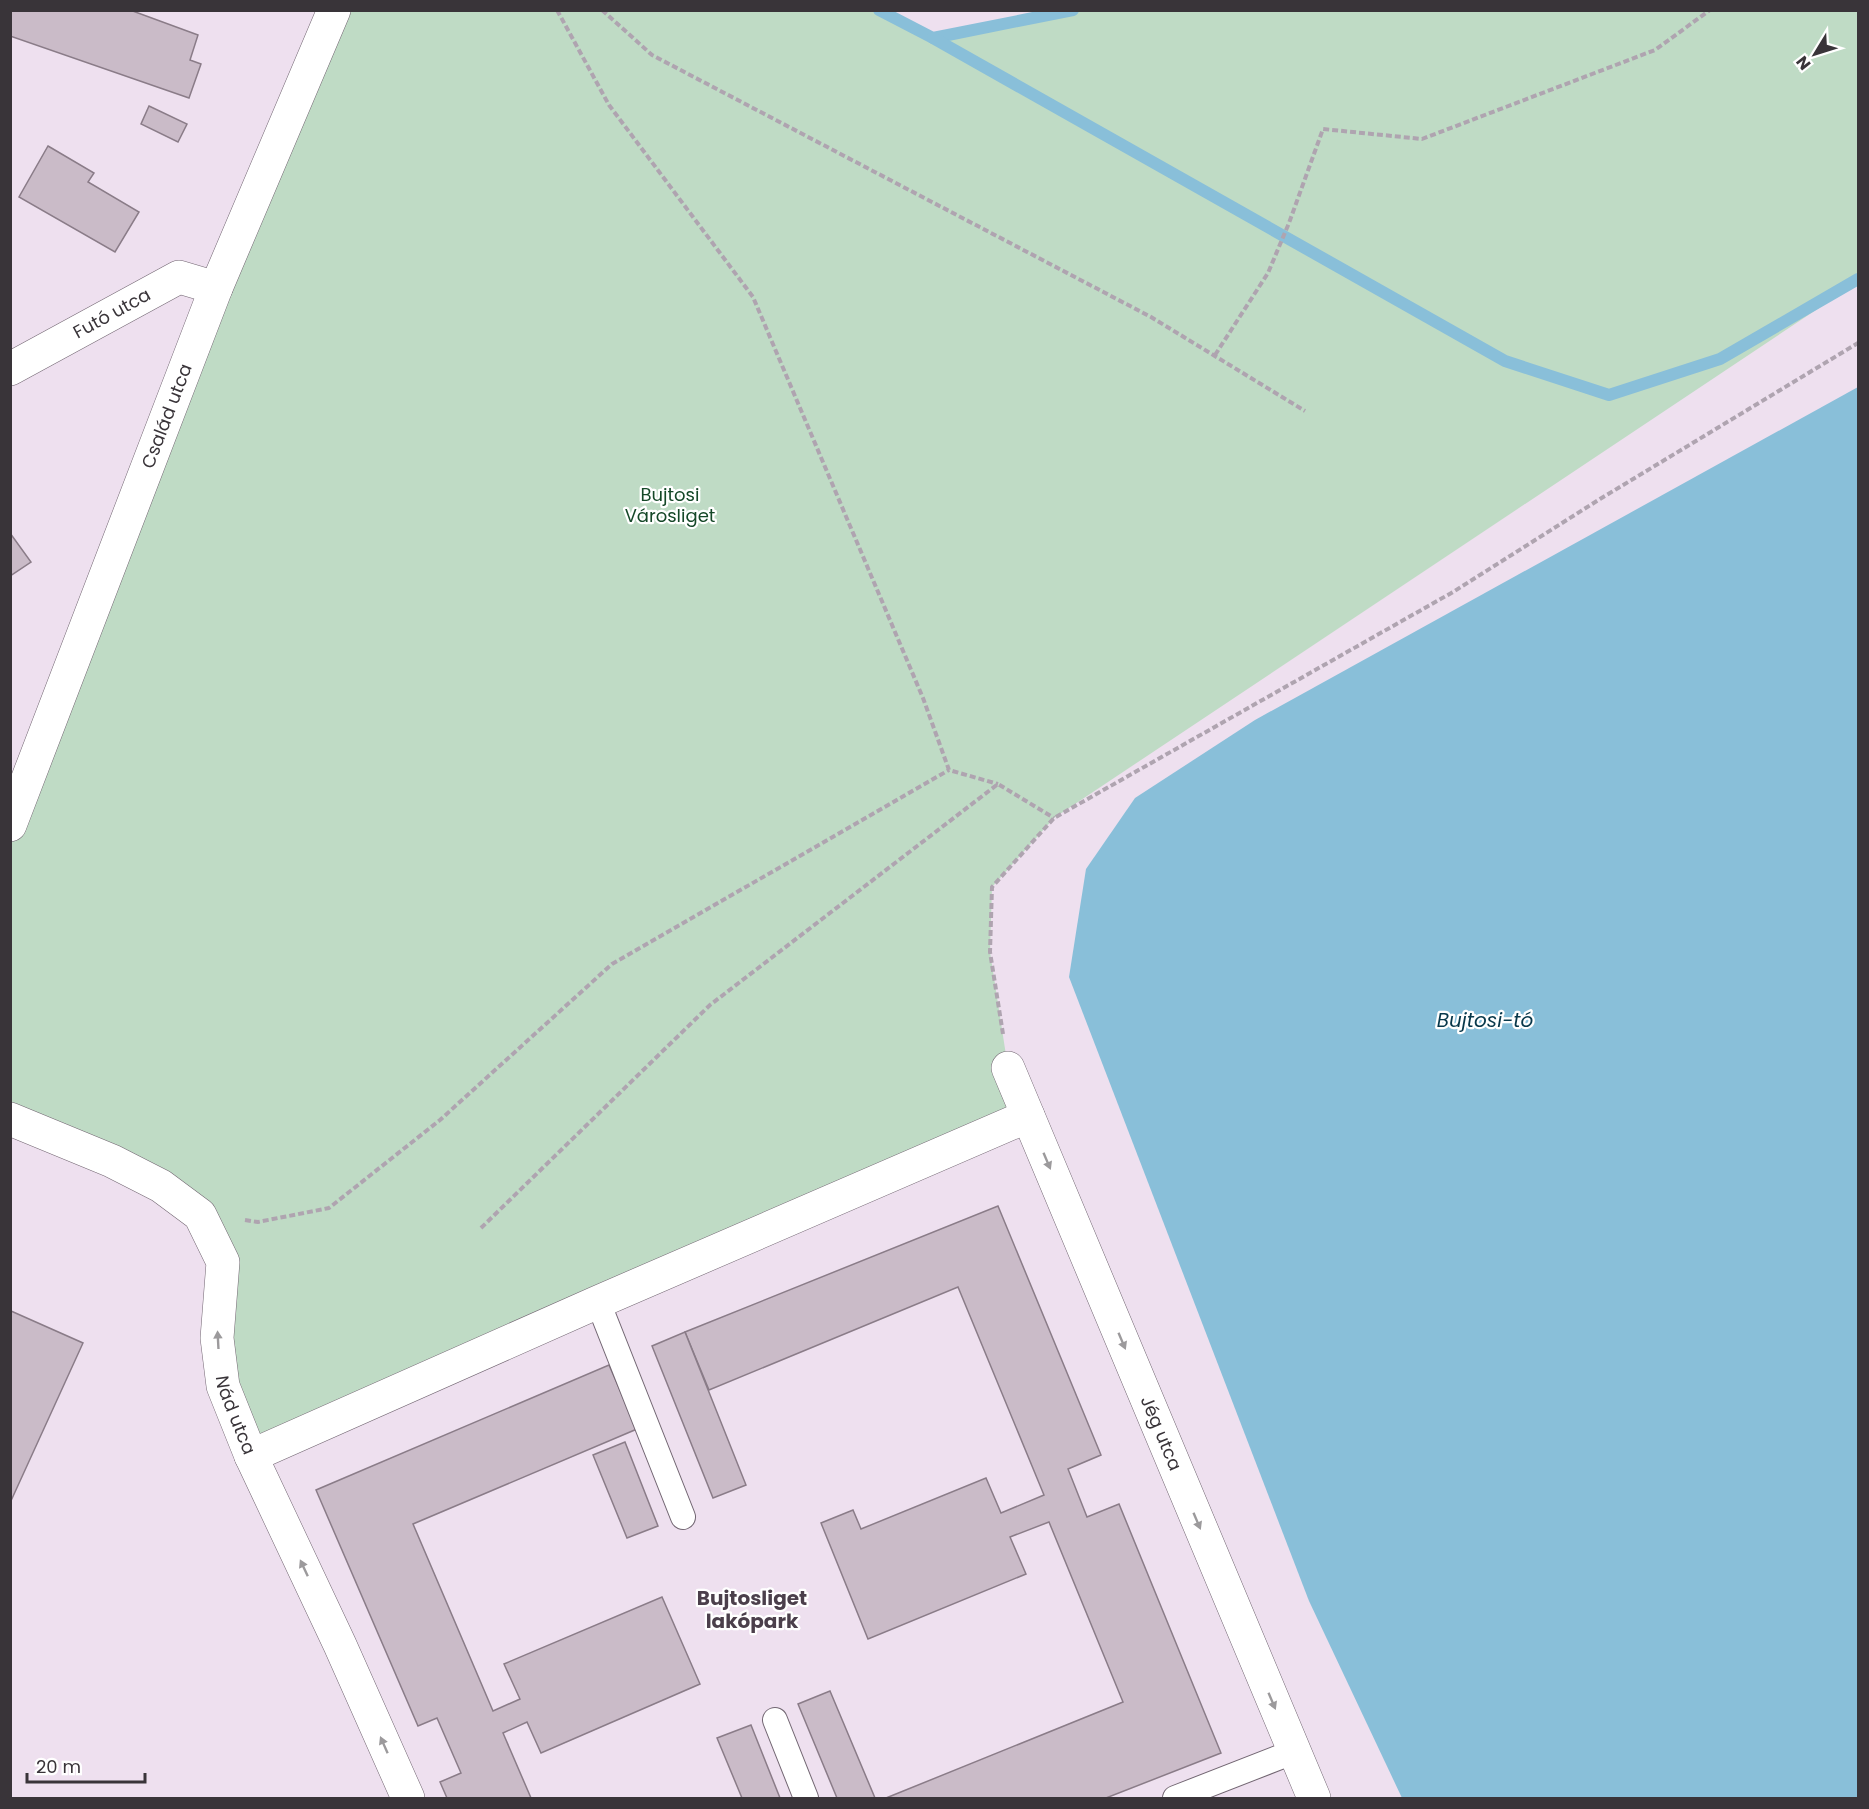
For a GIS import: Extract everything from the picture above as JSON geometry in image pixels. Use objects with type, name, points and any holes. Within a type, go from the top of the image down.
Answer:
[{"type":"street","name":"Család utca","points":[[10,825],[216,288],[334,10]]},
{"type":"street","name":"Futó utca","points":[[10,369],[179,277],[216,288]]},
{"type":"street","name":"Jég utca","points":[[1008,1068],[1314,1798]]},
{"type":"street","points":[[251,1456],[598,1302],[1028,1116]]},
{"type":"street","name":"Nád utca","points":[[10,1119],[112,1161],[161,1186],[200,1215],[223,1262],[217,1338],[223,1386],[251,1456],[340,1645],[408,1798]]},
{"type":"lane","points":[[598,1302],[683,1517]]},
{"type":"lane","points":[[775,1720],[806,1798]]},
{"type":"lane","points":[[1175,1798],[1293,1752]]},
{"type":"path","points":[[557,10],[609,105],[753,297],[923,698],[949,770]]},
{"type":"path","points":[[602,10],[652,55],[1151,316],[1305,411]]},
{"type":"path","points":[[1215,356],[1268,273],[1323,129],[1422,139],[1655,51],[1710,10]]},
{"type":"path","points":[[1008,1068],[990,952],[992,887],[1054,818],[1453,592],[1600,499],[1858,343]]},
{"type":"path","points":[[200,1215],[258,1222],[329,1208],[440,1120],[612,964],[949,770],[998,784],[1054,818]]},
{"type":"path","points":[[481,1228],[710,1005],[998,784]]},
{"type":"green space","name":"Bujtosi Városliget","points":[[879,10],[933,38],[1073,10],[1858,11],[1858,282],[1054,818],[992,887],[990,952],[1008,1068],[1028,1116],[251,1456],[200,1215],[11,1119],[10,831],[335,11]]},
{"type":"water","name":"Bujtosi-tó","points":[[1858,387],[1858,1798],[1402,1798],[1309,1601],[1069,977],[1086,869],[1135,798],[1255,720]]},
{"type":"building","points":[[10,10],[130,10],[198,35],[190,60],[201,64],[189,98],[10,36]]},
{"type":"building","points":[[149,106],[187,124],[178,142],[141,124]]},
{"type":"building","points":[[48,146],[94,173],[88,182],[139,212],[115,252],[19,197]]},
{"type":"building","points":[[10,533],[31,562],[10,576]]},
{"type":"building","points":[[998,1206],[1101,1455],[1068,1469],[1087,1517],[1119,1504],[1221,1753],[1106,1798],[886,1798],[1123,1702],[1049,1522],[1010,1537],[1026,1574],[868,1639],[821,1523],[853,1510],[861,1529],[986,1478],[1001,1513],[1044,1495],[958,1287],[709,1390],[685,1332]]},
{"type":"building","points":[[10,1312],[83,1343],[10,1503]]},
{"type":"building","points":[[685,1332],[746,1485],[713,1498],[652,1346]]},
{"type":"building","points":[[609,1365],[637,1429],[413,1524],[493,1711],[520,1699],[504,1664],[662,1597],[700,1684],[541,1753],[527,1722],[503,1733],[531,1798],[447,1798],[440,1782],[461,1773],[437,1718],[418,1726],[316,1490]]},
{"type":"building","points":[[625,1442],[658,1526],[627,1538],[593,1455]]},
{"type":"building","points":[[830,1691],[875,1798],[837,1798],[798,1704]]},
{"type":"building","points":[[751,1725],[780,1798],[742,1798],[717,1738]]},
{"type":"waterway","points":[[879,10],[933,38],[1073,10]]},
{"type":"waterway","points":[[933,38],[1505,361],[1609,395],[1720,359],[1858,279]]},
{"type":"district","name":"Bujtosliget lakópark","points":[[752,1610]]}]
